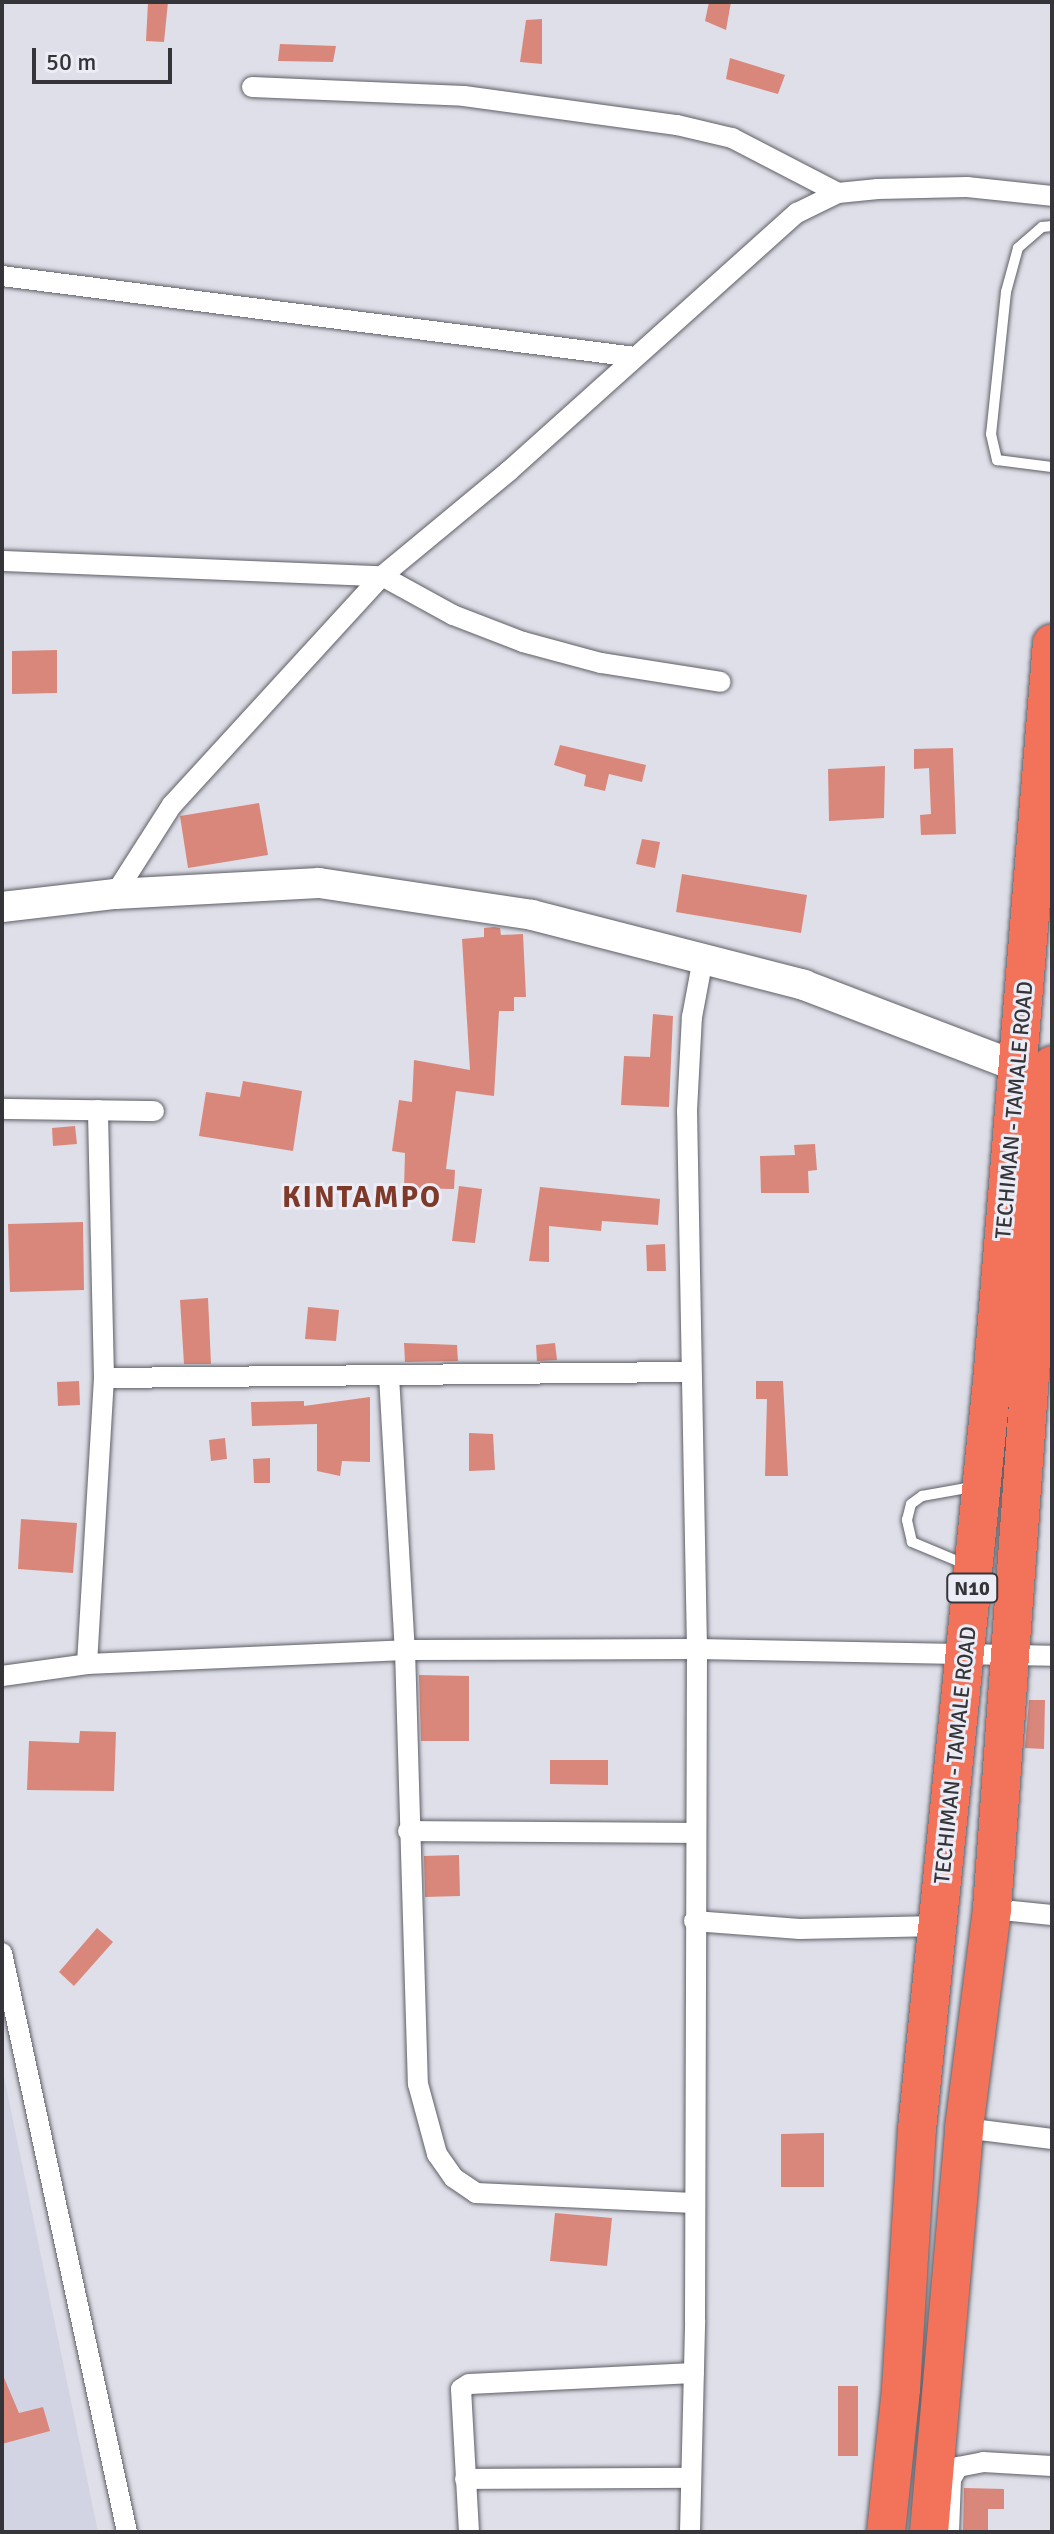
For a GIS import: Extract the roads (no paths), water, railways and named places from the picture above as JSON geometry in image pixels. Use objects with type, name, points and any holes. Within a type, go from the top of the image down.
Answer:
[{"type":"highway","name":"TECHIMAN - TAMALE ROAD","points":[[886,2532],[939,1926],[992,1382],[1034,1066],[1052,643]]},
{"type":"highway","name":"TECHIMAN - TAMALE ROAD","points":[[929,2532],[964,2128],[992,1909],[1021,1507],[1042,1381],[1052,1078],[1034,1066]]},
{"type":"highway","points":[[981,1497],[1021,1507]]},
{"type":"main road","points":[[2,907],[115,894],[319,883],[532,915],[804,985],[1034,1066]]},
{"type":"street","points":[[252,87],[464,96],[677,125],[732,138],[838,193]]},
{"type":"street","points":[[115,894],[172,805],[382,576],[797,213],[838,193],[967,187],[1052,196]]},
{"type":"street","points":[[2,276],[635,357]]},
{"type":"street","points":[[2,561],[382,576],[453,615],[523,642],[601,663],[721,682]]},
{"type":"street","points":[[690,2532],[694,2373],[697,1649],[687,1111],[692,1017],[703,958]]},
{"type":"street","points":[[2,1109],[154,1111]]},
{"type":"street","points":[[87,1664],[104,1378],[98,1110]]},
{"type":"street","points":[[104,1378],[691,1372]]},
{"type":"street","points":[[389,1376],[405,1650],[408,1831],[418,2084],[437,2154],[454,2178],[476,2193],[530,2199],[694,2203]]},
{"type":"street","points":[[992,1382],[1042,1381]]},
{"type":"street","points":[[2,1676],[87,1664],[405,1650],[697,1649],[965,1658],[1052,1656]]},
{"type":"street","points":[[408,1831],[695,1833]]},
{"type":"street","points":[[992,1909],[1052,1915]]},
{"type":"street","points":[[694,1921],[800,1929],[939,1926]]},
{"type":"street","points":[[2,1953],[127,2532]]},
{"type":"street","points":[[964,2128],[1052,2139]]},
{"type":"street","points":[[469,2532],[459,2401],[461,2389],[469,2384],[694,2373]]},
{"type":"street","points":[[949,2532],[951,2479],[958,2467],[983,2462],[1052,2466]]},
{"type":"street","points":[[465,2479],[691,2478]]},
{"type":"lane","points":[[1052,226],[1042,227],[1018,248],[1006,292],[991,434],[997,460],[1052,467]]},
{"type":"lane","points":[[974,1568],[925,1551],[912,1542],[907,1520],[911,1504],[922,1496],[981,1497]]},
{"type":"district","name":"KINTAMPO","points":[[362,1198]]}]
